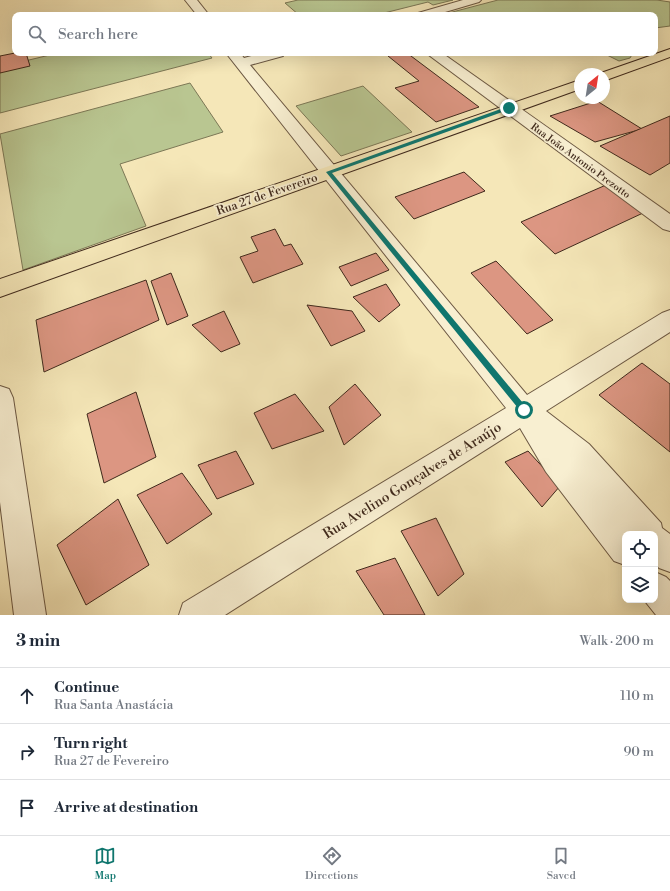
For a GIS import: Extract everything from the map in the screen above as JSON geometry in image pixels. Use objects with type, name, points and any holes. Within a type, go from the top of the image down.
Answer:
[{"type":"main road","points":[[610,74],[670,53]]},
{"type":"main road","name":"Rua 27 de Fevereiro","points":[[0,288],[574,86]]},
{"type":"street","points":[[191,0],[201,12]]},
{"type":"street","points":[[433,12],[475,0]]},
{"type":"street","points":[[237,58],[253,56]]},
{"type":"street","name":"Rua João Antonio Prezotto","points":[[437,56],[670,224]]},
{"type":"street","points":[[237,58],[524,410],[556,462],[622,546]]},
{"type":"street","name":"Rua Avelino Gonçalves de Araújo","points":[[195,615],[670,320]]},
{"type":"street","points":[[0,398],[30,615]]},
{"type":"street","points":[[524,410],[579,454],[659,547]]},
{"type":"street","points":[[658,592],[670,606]]},
{"type":"green space","points":[[298,0],[453,0],[433,5],[428,2],[388,12],[296,12],[285,3]]},
{"type":"green space","points":[[498,0],[657,0],[670,2],[670,26],[658,28],[658,12],[452,12]]},
{"type":"green space","points":[[46,56],[210,56],[212,58],[0,113],[0,67]]},
{"type":"green space","points":[[609,56],[631,56],[630,58],[619,61]]},
{"type":"green space","points":[[190,83],[223,132],[120,164],[146,226],[23,270],[0,134]]},
{"type":"green space","points":[[363,86],[412,132],[341,156],[296,106]]},
{"type":"building","points":[[12,54],[12,56],[27,56],[30,66],[0,73],[0,56]]},
{"type":"building","points":[[388,56],[411,56],[479,107],[436,122],[395,88],[419,81]]},
{"type":"building","points":[[588,104],[602,104],[642,129],[595,142],[550,116]]},
{"type":"building","points":[[670,116],[670,163],[650,175],[600,146]]},
{"type":"building","points":[[464,172],[485,191],[414,219],[395,197]]},
{"type":"building","points":[[606,185],[643,213],[555,254],[521,222]]},
{"type":"building","points":[[275,229],[284,246],[291,244],[303,264],[253,283],[240,257],[258,251],[251,237]]},
{"type":"building","points":[[376,253],[389,270],[351,286],[339,267]]},
{"type":"building","points":[[496,261],[553,320],[527,334],[471,273]]},
{"type":"building","points":[[171,273],[188,316],[167,325],[151,281]]},
{"type":"building","points":[[146,280],[159,320],[44,372],[36,320]]},
{"type":"building","points":[[386,284],[400,305],[379,322],[353,297]]},
{"type":"building","points":[[307,305],[352,311],[365,331],[331,346]]},
{"type":"building","points":[[224,311],[240,344],[221,352],[192,325]]},
{"type":"building","points":[[642,363],[670,384],[670,452],[599,395]]},
{"type":"building","points":[[355,384],[381,415],[344,445],[329,407]]},
{"type":"building","points":[[136,392],[156,457],[104,483],[87,414]]},
{"type":"building","points":[[295,394],[324,431],[272,449],[254,413]]},
{"type":"building","points":[[236,451],[254,484],[217,499],[198,465]]},
{"type":"building","points":[[528,451],[560,486],[542,507],[505,462]]},
{"type":"building","points":[[182,473],[212,514],[167,544],[137,495]]},
{"type":"building","points":[[118,499],[149,565],[86,605],[57,545]]},
{"type":"building","points":[[436,518],[464,574],[438,596],[401,531]]},
{"type":"building","points":[[395,558],[425,615],[384,615],[356,571]]},
{"type":"route","points":[[509,108],[329,172],[524,410]]}]
